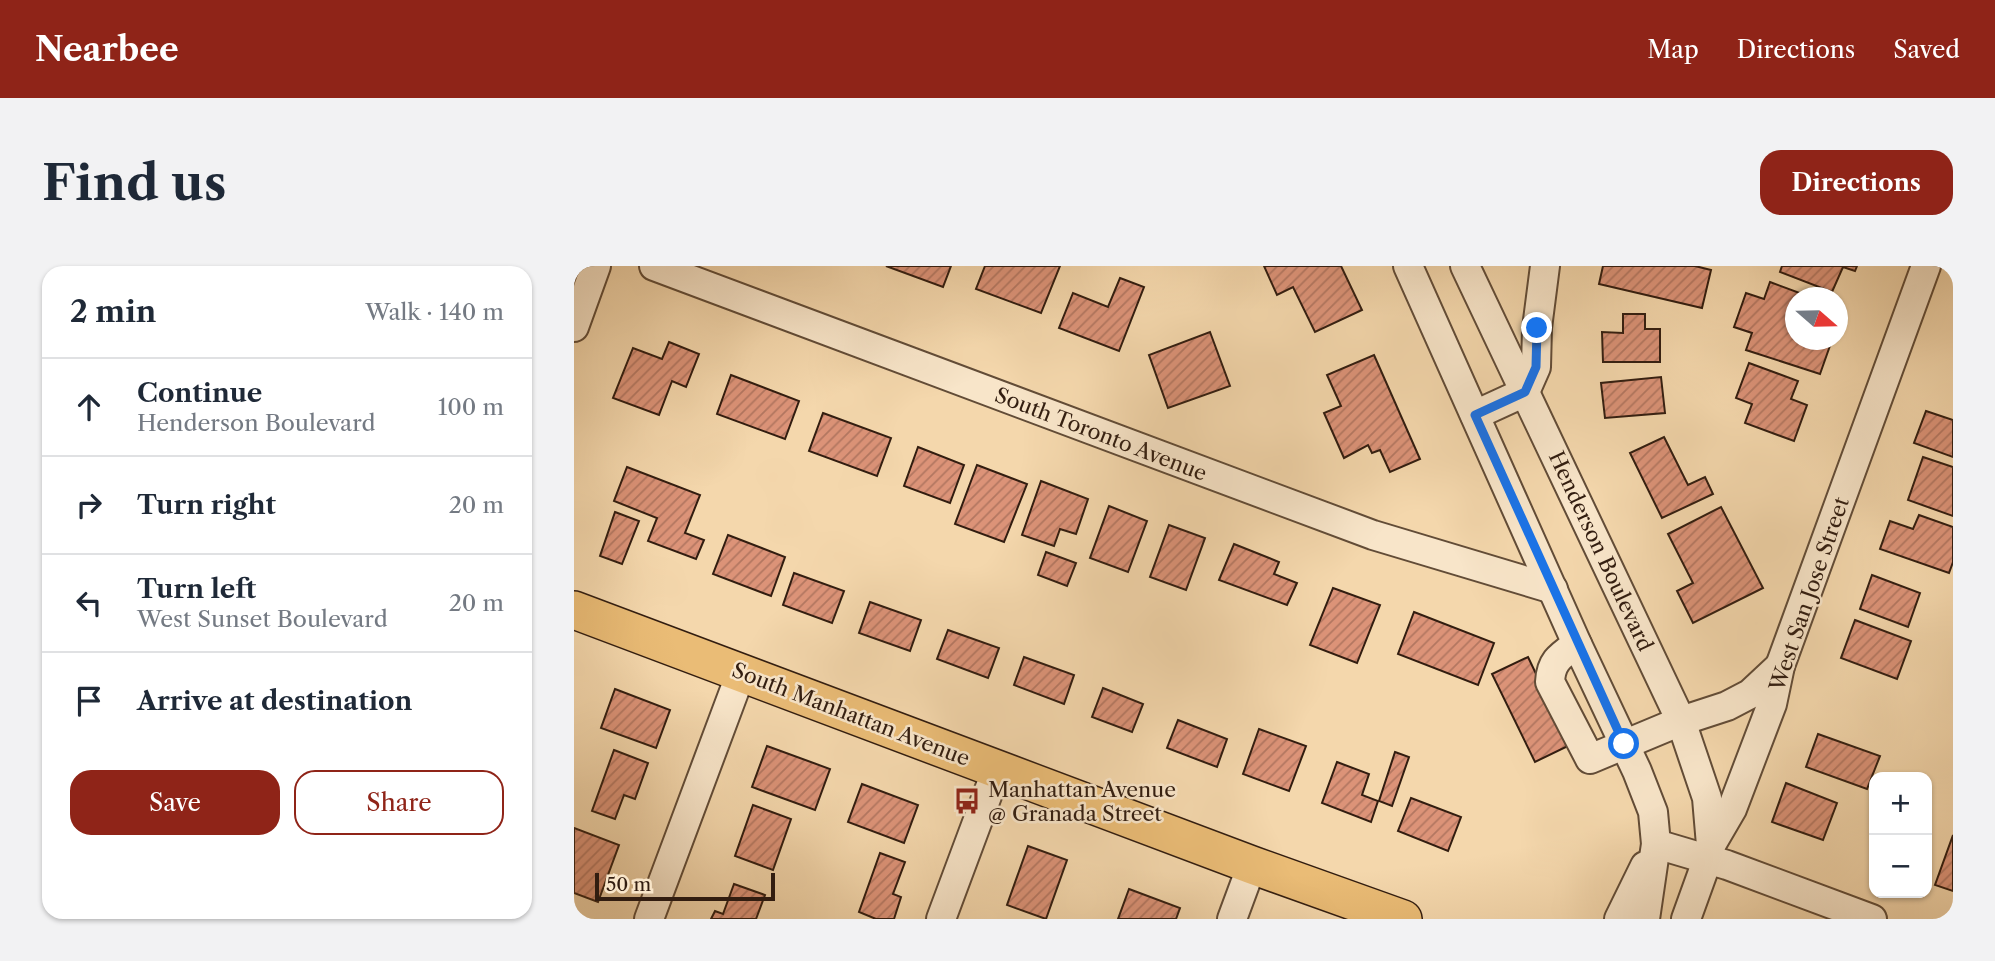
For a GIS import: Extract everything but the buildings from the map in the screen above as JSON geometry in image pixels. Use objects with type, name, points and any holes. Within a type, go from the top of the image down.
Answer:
[{"type":"main road","name":"South Manhattan Avenue","points":[[574,610],[1252,865],[1403,919]]},
{"type":"street","points":[[574,327],[597,266]]},
{"type":"street","name":"South Toronto Avenue","points":[[654,266],[1373,535],[1553,589]]},
{"type":"street","points":[[1408,266],[1653,812],[1656,844],[1645,919]]},
{"type":"street","name":"Henderson Boulevard","points":[[1465,266],[1681,721],[1707,798],[1709,851]]},
{"type":"street","points":[[1475,415],[1525,392],[1536,367],[1537,328],[1545,266]]},
{"type":"street","name":"West San Jose Street","points":[[1686,919],[1709,851],[1736,798],[1772,704],[1780,666],[1926,266]]},
{"type":"street","points":[[1577,644],[1551,668],[1550,682],[1590,758],[1681,721],[1727,706],[1750,694],[1780,666]]},
{"type":"street","points":[[649,919],[741,673]]},
{"type":"street","points":[[941,919],[997,769]]},
{"type":"street","points":[[1656,844],[1709,851],[1872,919]]},
{"type":"street","points":[[1619,919],[1656,844]]},
{"type":"street","points":[[1232,919],[1252,865]]},
{"type":"place","name":"Manhattan Avenue @ Granada Street","points":[[967,801]]},
{"type":"route","points":[[1537,328],[1536,367],[1525,392],[1475,415],[1624,744]]}]
